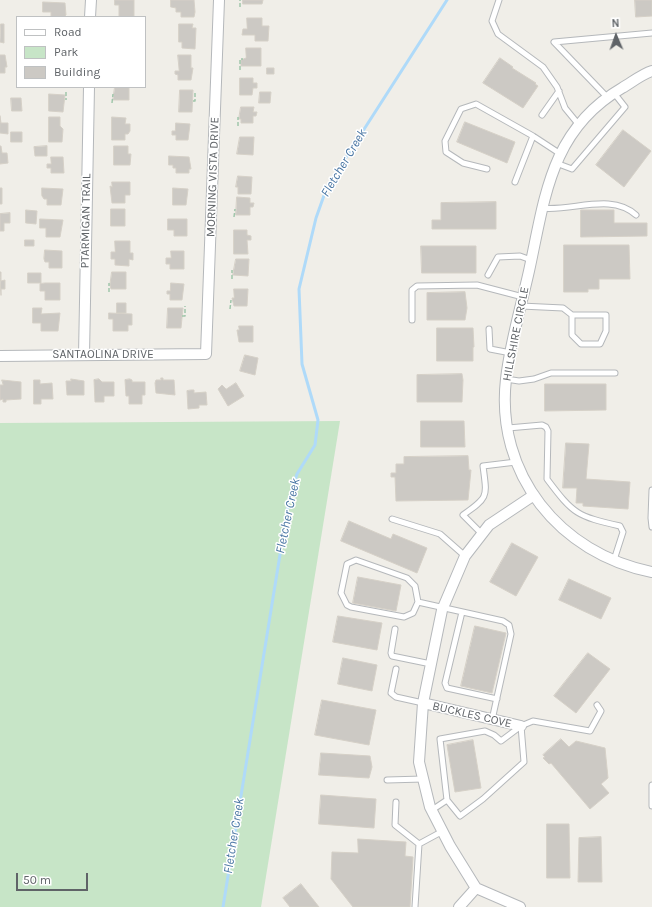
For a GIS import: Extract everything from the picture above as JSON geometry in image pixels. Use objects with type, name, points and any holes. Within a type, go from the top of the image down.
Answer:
[{"type":"street","points":[[90,16],[91,0]]},
{"type":"street","name":"MORNING VISTA DRIVE","points":[[206,354],[219,0]]},
{"type":"street","name":"HILLSHIRE CIRCLE","points":[[652,71],[611,95],[579,125],[570,138],[551,174],[541,208],[506,379],[508,428],[516,462],[534,495],[558,524],[592,551],[613,561],[652,570]]},
{"type":"street","name":"PTARMIGAN TRAIL","points":[[84,355],[89,88]]},
{"type":"street","name":"SANTAOLINA DRIVE","points":[[0,356],[206,354]]},
{"type":"street","points":[[520,907],[508,904],[476,888],[442,831],[432,810],[419,762],[424,703],[443,607],[465,556],[488,525],[534,495]]},
{"type":"street","name":"BUCKLES COVE","points":[[424,703],[522,726]]},
{"type":"street","points":[[459,907],[476,888]]},
{"type":"lane","points":[[499,0],[492,21],[498,34],[543,67],[559,91],[565,108],[579,125]]},
{"type":"lane","points":[[487,169],[463,163],[446,152],[445,141],[461,109],[476,104],[533,136],[572,169],[625,107],[554,42],[652,33]]},
{"type":"lane","points":[[542,115],[559,91]]},
{"type":"lane","points":[[515,182],[533,136]]},
{"type":"lane","points":[[541,208],[554,210],[602,204],[622,205],[636,215]]},
{"type":"lane","points":[[488,275],[498,257],[520,256],[531,260]]},
{"type":"lane","points":[[412,320],[412,290],[417,286],[477,285],[522,302],[563,308],[572,315],[606,315],[606,331],[600,344],[581,344],[572,335],[572,315]]},
{"type":"lane","points":[[489,329],[490,349],[511,353]]},
{"type":"lane","points":[[506,379],[519,381],[534,379],[551,373],[615,373]]},
{"type":"lane","points":[[508,428],[542,425],[546,427],[548,431],[547,479],[574,512],[588,518],[620,526],[622,528],[623,532],[613,561]]},
{"type":"lane","points":[[482,534],[463,515],[482,502],[486,492],[483,466],[516,462]]},
{"type":"lane","points":[[652,490],[652,527]]},
{"type":"lane","points":[[392,519],[440,534],[465,556]]},
{"type":"lane","points":[[356,560],[407,578],[415,586],[418,602],[413,613],[404,617],[351,607],[345,601],[341,593],[347,564],[356,560]]},
{"type":"lane","points":[[418,602],[503,621],[509,625],[511,634],[492,720]]},
{"type":"lane","points":[[462,612],[445,683],[447,688],[496,698]]},
{"type":"lane","points":[[395,629],[390,653],[392,656],[431,664]]},
{"type":"lane","points":[[396,669],[391,693],[396,697],[424,703]]},
{"type":"lane","points":[[522,726],[524,762],[503,779],[483,799],[460,816],[447,800],[440,739],[485,731],[494,735],[501,741],[522,726],[533,721],[590,731],[601,711],[597,705]]},
{"type":"lane","points":[[387,780],[423,779]]},
{"type":"lane","points":[[652,785],[652,806]]},
{"type":"lane","points":[[432,810],[447,800]]},
{"type":"lane","points":[[396,802],[395,825],[420,844]]},
{"type":"lane","points":[[420,844],[442,831]]},
{"type":"lane","points":[[415,907],[420,844]]},
{"type":"path","points":[[240,0],[240,7]]},
{"type":"path","points":[[240,70],[240,59],[243,59]]},
{"type":"path","points":[[66,92],[66,100]]},
{"type":"path","points":[[193,100],[195,101],[195,93]]},
{"type":"path","points":[[112,103],[113,94]]},
{"type":"path","points":[[238,117],[238,126]]},
{"type":"path","points":[[234,217],[235,209]]},
{"type":"path","points":[[232,270],[232,279]]},
{"type":"path","points":[[109,283],[109,292]]},
{"type":"path","points":[[230,309],[231,300]]},
{"type":"path","points":[[182,316],[184,316],[185,306]]},
{"type":"green space","points":[[340,421],[261,907],[0,907],[0,423]]},
{"type":"building","points":[[115,0],[134,0],[134,16],[119,16],[119,5],[115,5]]},
{"type":"building","points":[[171,0],[194,0],[194,17],[181,17],[181,12],[176,12],[176,8],[171,7]]},
{"type":"building","points":[[243,0],[263,0],[262,4],[243,4]]},
{"type":"building","points":[[635,0],[652,0],[652,16],[636,17]]},
{"type":"building","points":[[43,2],[65,3],[65,16],[51,16],[51,12],[43,12]]},
{"type":"building","points":[[247,18],[262,18],[262,26],[269,26],[268,41],[255,41],[255,35],[242,35],[243,29],[247,29]]},
{"type":"building","points":[[1,24],[4,24],[4,43],[0,42]]},
{"type":"building","points":[[179,24],[193,24],[192,28],[196,28],[195,49],[182,48],[182,42],[179,42]]},
{"type":"building","points":[[246,48],[261,48],[261,66],[241,66],[241,60],[246,58]]},
{"type":"building","points":[[0,55],[5,55],[7,67],[5,67],[5,73],[0,73]]},
{"type":"building","points":[[178,55],[191,55],[191,68],[193,68],[191,80],[178,80],[178,75],[175,74],[175,71],[179,71]]},
{"type":"building","points":[[500,58],[513,67],[512,68],[536,83],[535,84],[538,86],[523,108],[483,83]]},
{"type":"building","points":[[267,68],[274,68],[274,74],[267,74]]},
{"type":"building","points":[[240,78],[253,78],[253,83],[257,83],[257,88],[253,88],[252,95],[240,95]]},
{"type":"building","points":[[115,88],[129,88],[129,100],[113,100]]},
{"type":"building","points":[[180,90],[193,90],[192,112],[179,112]]},
{"type":"building","points":[[260,92],[271,92],[270,103],[259,103]]},
{"type":"building","points":[[49,94],[65,95],[63,112],[49,111]]},
{"type":"building","points":[[11,98],[21,98],[22,111],[12,111]]},
{"type":"building","points":[[241,107],[254,107],[253,112],[257,112],[256,116],[253,116],[253,123],[241,123],[241,119],[239,119]]},
{"type":"building","points":[[0,116],[1,123],[8,123],[8,134],[0,133]]},
{"type":"building","points":[[49,117],[60,117],[60,126],[63,129],[62,142],[49,142]]},
{"type":"building","points":[[112,117],[126,118],[125,124],[130,124],[130,131],[128,134],[125,134],[125,140],[112,140]]},
{"type":"building","points":[[465,122],[515,142],[507,163],[457,142]]},
{"type":"building","points":[[176,123],[190,124],[188,140],[176,140],[176,135],[172,135],[172,131],[175,131]]},
{"type":"building","points":[[623,130],[651,151],[624,187],[596,165]]},
{"type":"building","points":[[11,132],[22,132],[22,142],[11,142]]},
{"type":"building","points":[[240,137],[254,137],[253,155],[237,154]]},
{"type":"building","points":[[0,146],[2,153],[7,153],[8,163],[0,164]]},
{"type":"building","points":[[47,146],[47,156],[35,156],[34,147]]},
{"type":"building","points":[[114,146],[128,146],[128,154],[131,154],[130,165],[114,165]]},
{"type":"building","points":[[169,156],[189,157],[191,169],[189,169],[189,173],[176,173],[176,168],[173,168],[173,165],[169,165]]},
{"type":"building","points":[[51,157],[63,157],[64,173],[51,173],[51,168],[47,168],[47,164],[51,164]]},
{"type":"building","points":[[238,176],[252,177],[251,194],[238,194],[238,187],[236,187]]},
{"type":"building","points":[[112,182],[130,182],[130,195],[125,195],[125,203],[112,203],[110,186],[112,187]]},
{"type":"building","points":[[0,188],[2,188],[2,204],[0,204]]},
{"type":"building","points":[[42,188],[63,189],[61,205],[47,205],[47,199],[44,199],[42,196]]},
{"type":"building","points":[[173,188],[188,189],[186,205],[173,205]]},
{"type":"building","points":[[237,197],[250,198],[250,203],[254,203],[253,207],[250,207],[250,215],[236,215]]},
{"type":"building","points":[[496,202],[496,229],[432,229],[432,220],[441,220],[441,203]]},
{"type":"building","points":[[111,209],[125,209],[125,226],[111,226]]},
{"type":"building","points":[[26,210],[37,211],[36,224],[26,223]]},
{"type":"building","points":[[581,210],[614,210],[614,223],[647,223],[647,236],[581,237]]},
{"type":"building","points":[[10,213],[10,223],[4,223],[4,231],[0,231],[0,214]]},
{"type":"building","points":[[40,219],[63,220],[60,237],[46,237],[46,228],[40,228]]},
{"type":"building","points":[[168,219],[187,219],[187,236],[174,236],[174,230],[168,230]]},
{"type":"building","points":[[234,230],[247,230],[247,235],[251,236],[251,240],[247,240],[248,254],[234,254]]},
{"type":"building","points":[[25,240],[34,240],[34,246],[25,246]]},
{"type":"building","points":[[115,241],[130,241],[130,253],[133,253],[133,260],[129,259],[129,266],[115,265],[115,259],[111,259],[111,252],[115,252]]},
{"type":"building","points":[[564,245],[629,245],[630,279],[599,279],[599,289],[588,289],[588,292],[564,292]]},
{"type":"building","points":[[421,246],[476,246],[476,273],[422,273]]},
{"type":"building","points":[[45,250],[62,251],[62,268],[49,268],[49,262],[45,262],[44,259]]},
{"type":"building","points":[[171,251],[184,251],[184,269],[170,269],[170,264],[166,264],[166,258],[171,258]]},
{"type":"building","points":[[236,259],[249,259],[248,276],[233,275]]},
{"type":"building","points":[[0,272],[1,281],[5,280],[5,289],[1,289],[1,295]]},
{"type":"building","points":[[112,272],[126,272],[126,289],[111,289],[110,285]]},
{"type":"building","points":[[28,273],[41,273],[41,283],[28,283]]},
{"type":"building","points":[[60,283],[60,300],[45,300],[45,291],[40,291],[40,284]]},
{"type":"building","points":[[171,283],[184,284],[182,300],[170,300],[170,294],[167,294],[167,291],[170,291]]},
{"type":"building","points":[[234,289],[248,289],[247,306],[234,306],[232,298],[234,298]]},
{"type":"building","points":[[465,292],[467,308],[465,320],[427,320],[427,293]]},
{"type":"building","points":[[117,303],[126,303],[126,313],[117,313]]},
{"type":"building","points":[[33,308],[42,308],[41,314],[60,313],[58,331],[41,331],[41,323],[33,323]]},
{"type":"building","points":[[168,308],[183,308],[181,328],[167,328]]},
{"type":"building","points":[[109,313],[132,314],[132,325],[128,325],[128,331],[113,331],[113,319],[109,319]]},
{"type":"building","points":[[239,326],[253,326],[253,342],[239,342],[237,330],[239,330]]},
{"type":"building","points":[[437,328],[473,328],[473,361],[437,361]]},
{"type":"building","points":[[245,355],[258,358],[255,375],[240,371]]},
{"type":"building","points":[[462,374],[462,402],[417,402],[417,375]]},
{"type":"building","points":[[161,378],[163,378],[163,380],[174,380],[175,395],[156,393],[156,380],[161,380]]},
{"type":"building","points":[[71,379],[84,381],[84,395],[67,395],[66,381],[71,381]]},
{"type":"building","points":[[99,379],[102,382],[114,382],[114,396],[104,396],[104,402],[95,402],[94,380]]},
{"type":"building","points":[[130,379],[132,382],[145,382],[145,395],[142,395],[142,404],[129,404],[129,396],[126,396],[125,380]]},
{"type":"building","points":[[2,380],[21,382],[21,399],[6,400],[6,402],[3,402],[3,399],[0,400],[0,385],[3,385]]},
{"type":"building","points":[[34,380],[40,380],[40,384],[52,383],[53,399],[41,399],[41,404],[34,404]]},
{"type":"building","points":[[236,383],[244,396],[228,406],[218,389],[222,385],[226,389]]},
{"type":"building","points":[[545,384],[606,384],[606,410],[545,411]]},
{"type":"building","points":[[194,390],[194,393],[206,392],[207,405],[199,405],[199,408],[188,409],[187,391]]},
{"type":"building","points":[[421,421],[464,421],[465,447],[421,447]]},
{"type":"building","points":[[566,443],[589,444],[586,479],[630,482],[628,509],[583,506],[583,503],[576,503],[577,488],[563,488]]},
{"type":"building","points":[[468,456],[469,470],[471,470],[468,500],[396,501],[395,477],[391,477],[391,473],[396,473],[396,464],[404,464],[404,457]]},
{"type":"building","points":[[349,521],[391,539],[393,534],[427,548],[417,573],[341,541]]},
{"type":"building","points":[[512,543],[538,557],[516,596],[490,582]]},
{"type":"building","points":[[358,577],[401,585],[396,611],[353,603]]},
{"type":"building","points":[[569,579],[611,598],[601,619],[559,600]]},
{"type":"building","points":[[338,616],[382,623],[377,650],[333,642]]},
{"type":"building","points":[[475,626],[506,633],[492,693],[461,686]]},
{"type":"building","points":[[588,653],[610,669],[576,713],[554,696]]},
{"type":"building","points":[[343,658],[377,665],[372,691],[338,684]]},
{"type":"building","points":[[322,700],[376,710],[369,745],[315,735]]},
{"type":"building","points":[[561,739],[569,747],[576,741],[605,748],[608,778],[601,784],[609,793],[590,809],[551,763],[549,764],[543,758],[545,757],[543,755]]},
{"type":"building","points":[[473,740],[481,788],[455,792],[447,745]]},
{"type":"building","points":[[321,753],[370,756],[372,767],[369,778],[319,775]]},
{"type":"building","points":[[321,795],[376,799],[374,828],[319,824]]},
{"type":"building","points":[[547,824],[569,824],[570,878],[547,878]]},
{"type":"building","points":[[601,837],[602,882],[578,882],[579,838]]},
{"type":"building","points":[[358,839],[406,842],[405,856],[413,857],[410,907],[353,907],[331,879],[332,852],[358,853]]},
{"type":"building","points":[[301,884],[319,907],[290,907],[283,898]]},
{"type":"waterway","name":"Fletcher Creek","points":[[223,907],[289,499],[297,474],[315,445],[318,420],[302,364],[299,289],[316,218],[327,187],[447,0]]}]
